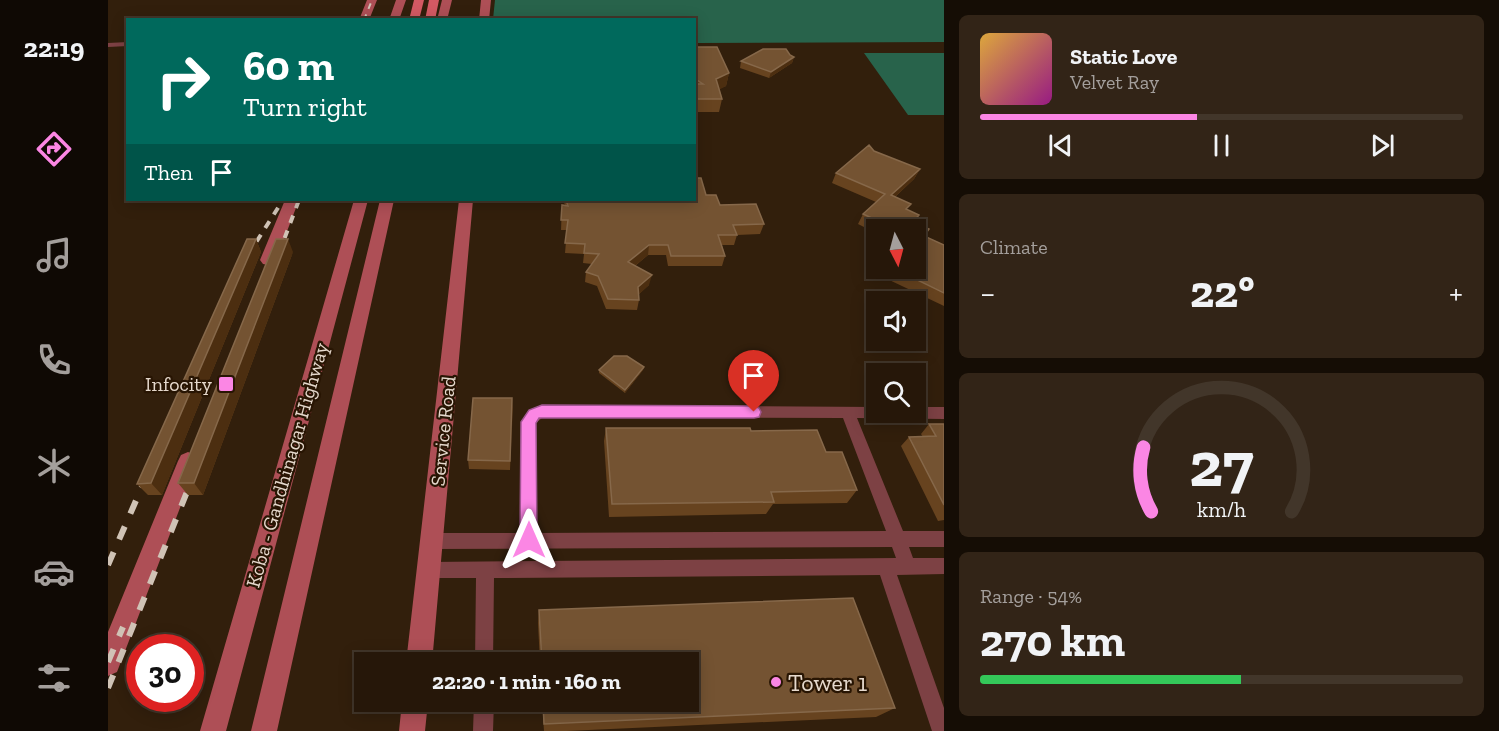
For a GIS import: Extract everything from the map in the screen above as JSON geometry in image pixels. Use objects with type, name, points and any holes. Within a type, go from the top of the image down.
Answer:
[{"type":"main road","points":[[365,18],[372,0]]},
{"type":"main road","points":[[395,18],[401,0]]},
{"type":"main road","points":[[414,18],[419,0]]},
{"type":"main road","points":[[430,18],[435,0]]},
{"type":"main road","points":[[442,18],[447,0]]},
{"type":"main road","points":[[484,18],[486,0]]},
{"type":"main road","points":[[261,277],[292,201]]},
{"type":"main road","name":"Koba - Gandhinagar Highway","points":[[213,731],[361,201]]},
{"type":"main road","name":"Koba - Gandhinagar Highway","points":[[264,731],[387,201]]},
{"type":"main road","name":"Service Road","points":[[420,652],[466,201]]},
{"type":"main road","points":[[108,663],[195,443]]},
{"type":"main road","points":[[412,731],[414,712]]},
{"type":"street","points":[[108,45],[126,44]]},
{"type":"street","points":[[529,540],[528,422],[534,414],[542,411],[944,413]]},
{"type":"street","points":[[848,413],[908,566]]},
{"type":"street","points":[[432,541],[944,539]]},
{"type":"street","points":[[429,570],[944,566]]},
{"type":"street","points":[[885,568],[942,731]]},
{"type":"street","points":[[484,570],[484,652]]},
{"type":"street","points":[[483,712],[483,731]]},
{"type":"green space","points":[[495,0],[944,0],[944,42],[696,43],[696,18],[493,18]]},
{"type":"green space","points":[[864,53],[944,53],[944,115],[908,115]]},
{"type":"building","points":[[696,47],[717,47],[729,73],[716,79],[722,99],[696,99],[696,84],[703,84],[696,79]]},
{"type":"building","points":[[763,49],[786,49],[794,57],[771,72],[741,61]]},
{"type":"building","points":[[869,145],[874,151],[920,169],[891,195],[911,204],[906,209],[919,215],[916,219],[874,219],[863,214],[885,194],[836,173]]},
{"type":"building","points":[[696,178],[701,178],[706,195],[716,195],[720,205],[756,204],[764,224],[733,225],[737,235],[718,235],[725,256],[671,256],[668,245],[649,245],[628,262],[652,275],[638,287],[639,300],[608,299],[598,276],[586,272],[599,254],[584,253],[585,244],[565,243],[568,220],[561,220],[562,205],[568,206],[566,201],[696,201]]},
{"type":"building","points":[[926,237],[944,245],[944,293],[915,279],[926,279]]},
{"type":"building","points":[[247,239],[256,239],[151,483],[137,484]]},
{"type":"building","points":[[276,239],[288,239],[194,483],[178,483]]},
{"type":"building","points":[[614,356],[627,356],[644,367],[625,390],[599,370]]},
{"type":"building","points":[[473,398],[512,398],[510,461],[468,460]]},
{"type":"building","points":[[929,424],[944,424],[944,505],[909,437],[936,436]]},
{"type":"building","points":[[606,428],[817,430],[826,452],[842,452],[857,490],[771,492],[774,502],[612,504]]},
{"type":"building","name":"Tower 1","points":[[853,598],[895,708],[544,724],[543,712],[699,712],[699,652],[541,652],[539,610]]},
{"type":"railway","points":[[365,18],[372,0]]},
{"type":"railway","points":[[248,255],[282,201]]},
{"type":"railway","points":[[279,253],[299,201]]},
{"type":"railway","points":[[108,565],[148,473]]},
{"type":"railway","points":[[108,688],[193,477]]},
{"type":"railway","points":[[108,662],[123,627]]},
{"type":"place","name":"Infocity","points":[[226,384]]},
{"type":"place","name":"Tower 1","points":[[776,682]]},
{"type":"route","points":[[529,540],[528,422],[534,414],[542,411],[754,412]]}]
